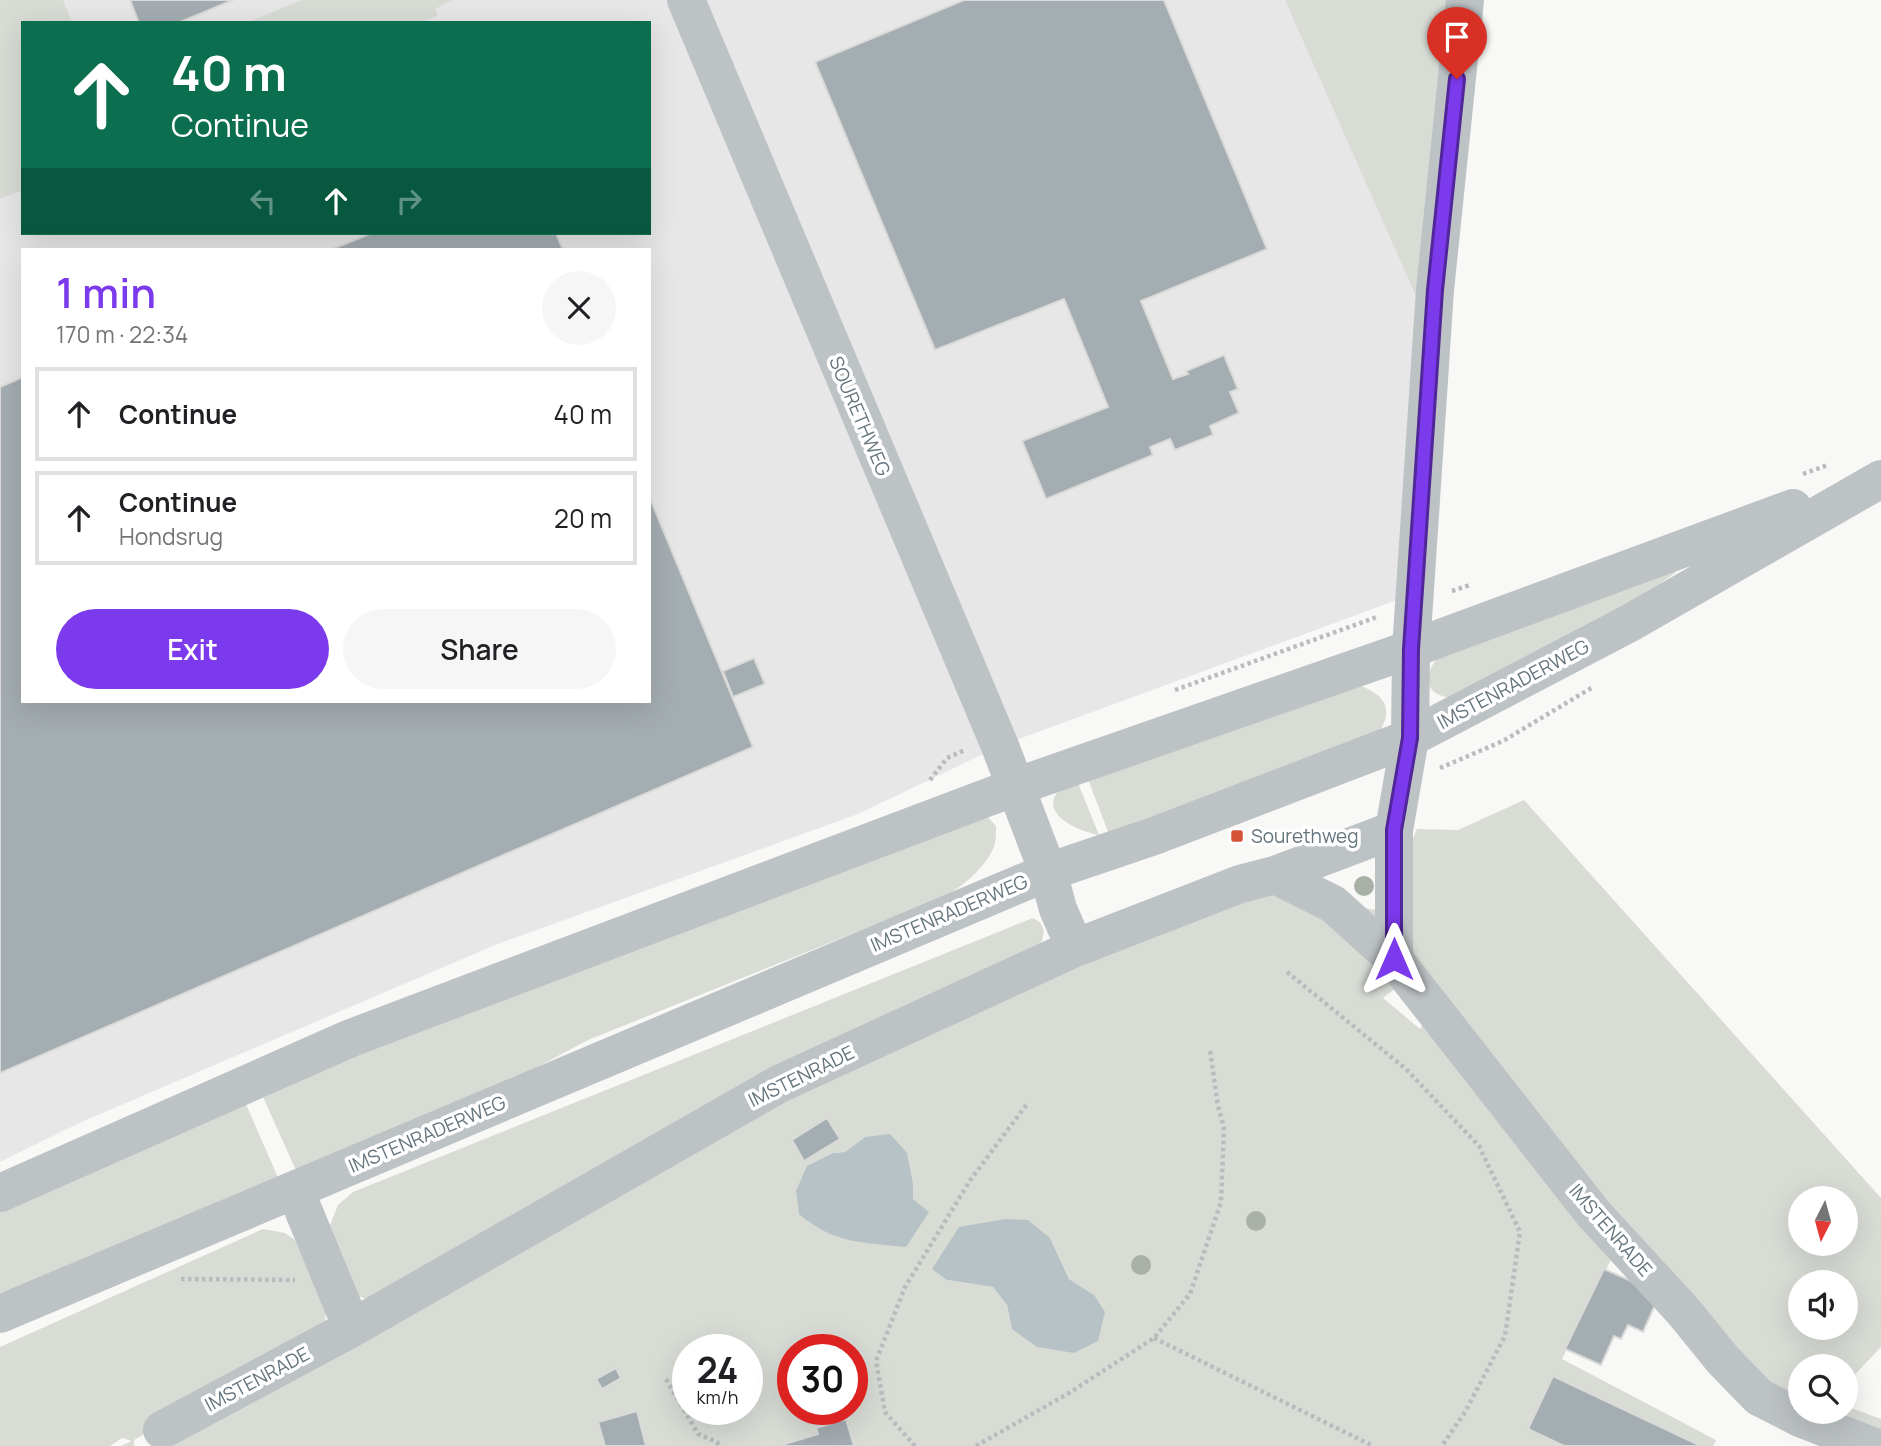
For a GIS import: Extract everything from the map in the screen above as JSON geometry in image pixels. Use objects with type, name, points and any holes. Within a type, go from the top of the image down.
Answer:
[{"type":"street","name":"SOURETHWEG","points":[[687,0],[1015,787],[1048,872],[1058,909],[1075,948]]},
{"type":"street","points":[[1394,959],[1394,830],[1410,738],[1411,649],[1435,290],[1465,0]]},
{"type":"street","name":"IMSTENRADERWEG","points":[[0,1193],[351,1038],[1015,787],[1411,649],[1881,477]]},
{"type":"street","name":"IMSTENRADERWEG","points":[[0,1314],[1048,872],[1410,738],[1628,624],[1881,477]]},
{"type":"street","name":"IMSTENRADE","points":[[162,1430],[352,1328],[779,1084],[1075,948],[1240,884],[1275,875],[1394,830]]},
{"type":"street","name":"IMSTENRADE","points":[[1275,875],[1333,904],[1394,959],[1593,1213],[1759,1397],[1800,1418],[1872,1446]]},
{"type":"street","points":[[295,1190],[352,1328]]},
{"type":"path","points":[[1168,692],[1478,583]]},
{"type":"path","points":[[1401,786],[1503,741],[1557,709]]},
{"type":"path","points":[[1287,972],[1406,1069],[1479,1146],[1520,1232],[1505,1336],[1465,1412],[1442,1446]]},
{"type":"path","points":[[976,1446],[1069,1393],[1154,1338],[1191,1294],[1222,1202],[1224,1128],[1210,1050]]},
{"type":"path","points":[[915,1446],[885,1412],[876,1361],[905,1287],[971,1179],[1027,1104]]},
{"type":"path","points":[[171,1281],[184,1278],[298,1280],[331,1277]]},
{"type":"path","points":[[1154,1338],[1373,1446]]},
{"type":"path","points":[[666,1378],[698,1434],[717,1442],[719,1446]]},
{"type":"shaded area","points":[[0,0],[1457,0],[1405,597],[1000,746],[858,814],[495,945],[77,1124],[0,1162]]},
{"type":"shaded area","points":[[0,0],[63,0],[71,21],[21,21],[21,191],[0,199]]},
{"type":"shaded area","points":[[301,0],[453,0],[435,9],[438,15],[424,21],[252,21]]},
{"type":"shaded area","points":[[1285,0],[1448,0],[1420,305]]},
{"type":"shaded area","points":[[1673,568],[1675,573],[1647,593],[1453,698],[1436,693],[1428,683],[1430,669],[1440,654]]},
{"type":"shaded area","points":[[1361,686],[1377,694],[1385,705],[1385,719],[1377,735],[1110,837],[1086,774]]},
{"type":"shaded area","points":[[1076,778],[1099,835],[1065,821],[1054,808],[1058,791]]},
{"type":"shaded area","points":[[1524,800],[1881,1198],[1881,1347],[1858,1371],[1858,1354],[1788,1354],[1788,1410],[1765,1401],[1626,1229],[1562,1359],[1716,1440],[1713,1446],[162,1446],[366,1299],[359,1296],[330,1225],[338,1205],[353,1192],[1033,918],[1040,923],[1043,930],[1040,946],[1269,861],[1299,900],[1410,914],[1404,860],[1417,829],[1458,830]],"holes":[[[1416,973],[1441,1004],[1420,1029],[1383,998]],[[865,1137],[913,1184],[913,1199],[833,1153],[845,1152]],[[1050,1238],[1069,1279],[1094,1295],[1012,1329],[1007,1305],[993,1287],[947,1280]]]},
{"type":"shaded area","points":[[984,813],[996,826],[992,851],[975,873],[946,896],[588,1040],[460,1108],[298,1175],[259,1088]]},
{"type":"shaded area","points":[[242,1095],[280,1182],[0,1300],[0,1211]]},
{"type":"shaded area","points":[[890,1134],[907,1153],[913,1199],[929,1212],[906,1247],[836,1236],[799,1214],[796,1191],[807,1166],[833,1153],[845,1152],[865,1137]]},
{"type":"shaded area","points":[[1005,1219],[1028,1220],[1050,1238],[1069,1279],[1094,1295],[1105,1312],[1098,1341],[1074,1353],[1037,1347],[1012,1329],[1007,1305],[993,1287],[947,1280],[932,1269],[959,1227]]},
{"type":"shaded area","points":[[263,1229],[285,1233],[295,1240],[326,1310],[325,1322],[304,1340],[134,1440],[134,1446],[121,1446],[132,1441],[122,1438],[110,1446],[0,1446],[0,1347]]},
{"type":"shaded area","points":[[1858,1410],[1881,1419],[1881,1446],[1824,1424],[1858,1424]]},
{"type":"building","points":[[130,0],[233,0],[183,21],[138,21]]},
{"type":"building","points":[[964,0],[1164,0],[1267,249],[1141,301],[1173,379],[1224,355],[1238,389],[1230,392],[1239,413],[1210,426],[1213,435],[1175,450],[1170,439],[1150,447],[1153,455],[1046,499],[1022,441],[1108,407],[1064,299],[935,350],[815,62]]},
{"type":"building","points":[[367,235],[557,235],[562,248],[335,248]]},
{"type":"building","points":[[21,378],[21,703],[651,703],[651,501],[753,747],[0,1073],[0,387]]},
{"type":"building","points":[[754,658],[765,684],[733,697],[723,671]]},
{"type":"building","points":[[827,1118],[840,1139],[804,1161],[792,1140]]},
{"type":"building","points":[[1604,1269],[1638,1284],[1655,1305],[1643,1332],[1628,1325],[1621,1339],[1614,1336],[1601,1365],[1565,1349]]},
{"type":"building","points":[[616,1368],[621,1378],[602,1389],[596,1379]]},
{"type":"building","points":[[1553,1376],[1701,1446],[1564,1446],[1528,1429]]},
{"type":"building","points":[[637,1411],[646,1446],[605,1446],[598,1422]]},
{"type":"building","points":[[848,1425],[854,1446],[778,1446],[818,1434],[816,1428]]},
{"type":"place","name":"Sourethweg","points":[[1237,836]]},
{"type":"route","points":[[1394,959],[1394,830],[1410,738],[1411,649],[1435,290],[1457,79]]}]
